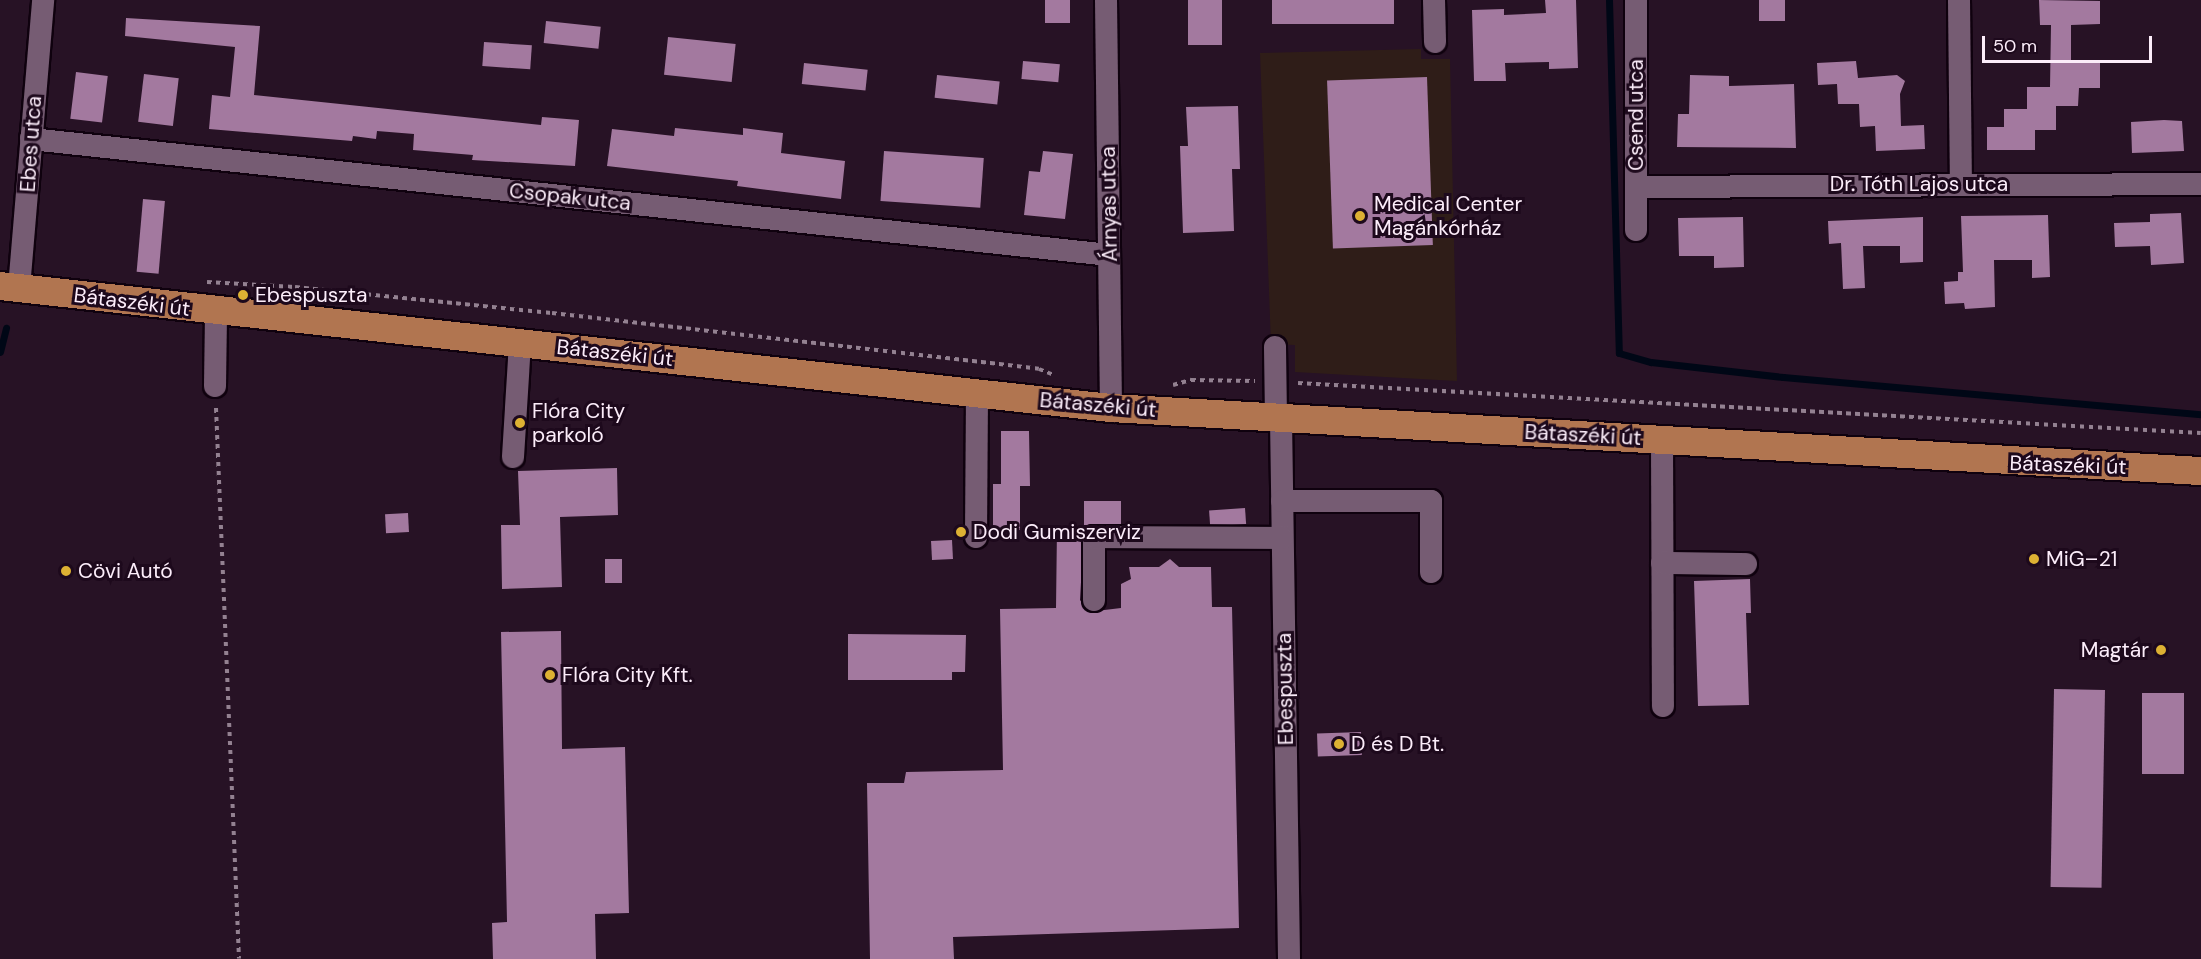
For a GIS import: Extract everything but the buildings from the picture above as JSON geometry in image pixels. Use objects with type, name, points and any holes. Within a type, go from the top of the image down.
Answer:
[{"type":"main road","name":"Bátaszéki út","points":[[10,287],[216,312],[1111,408],[2201,471]]},
{"type":"street","name":"Ebes utca","points":[[10,287],[31,139],[43,0]]},
{"type":"street","name":"Árnyas utca","points":[[1106,0],[1111,408]]},
{"type":"street","points":[[1434,0],[1435,42]]},
{"type":"street","name":"Csend utca","points":[[1636,0],[1636,230]]},
{"type":"street","points":[[1959,0],[1961,183]]},
{"type":"street","name":"Csopak utca","points":[[31,139],[1109,255]]},
{"type":"street","name":"Dr. Tóth Lajos utca","points":[[1636,187],[1961,183],[2201,184]]},
{"type":"street","points":[[215,386],[216,312]]},
{"type":"street","points":[[513,457],[520,344]]},
{"type":"street","name":"Ebespuszta","points":[[1275,347],[1282,501],[1289,959]]},
{"type":"street","points":[[976,537],[977,393]]},
{"type":"street","points":[[1662,440],[1663,706]]},
{"type":"street","points":[[1282,501],[1431,501],[1431,572]]},
{"type":"street","points":[[1094,600],[1094,537],[1282,538]]},
{"type":"street","points":[[1662,563],[1746,564]]},
{"type":"path","points":[[215,386],[240,959]]},
{"type":"shaded area","name":"Medical Center Magánkórház","points":[[1421,49],[1421,59],[1450,59],[1457,381],[1295,372],[1295,345],[1271,344],[1260,53]]},
{"type":"waterway","points":[[1609,0],[1619,353],[1651,362],[1783,377],[2201,414]]},
{"type":"waterway","points":[[0,352],[6,328]]},
{"type":"place","name":"Medical Center Magánkórház","points":[[1360,216]]},
{"type":"place","name":"Ebespuszta","points":[[243,295]]},
{"type":"place","name":"Flóra City parkoló","points":[[520,423]]},
{"type":"place","name":"Dodi Gumiszerviz","points":[[961,532]]},
{"type":"place","name":"MiG–21","points":[[2034,559]]},
{"type":"place","name":"Cövi Autó","points":[[66,571]]},
{"type":"place","name":"Magtár","points":[[2161,650]]},
{"type":"place","name":"Flóra City Kft.","points":[[550,675]]},
{"type":"place","name":"D és D Bt.","points":[[1339,744]]}]
